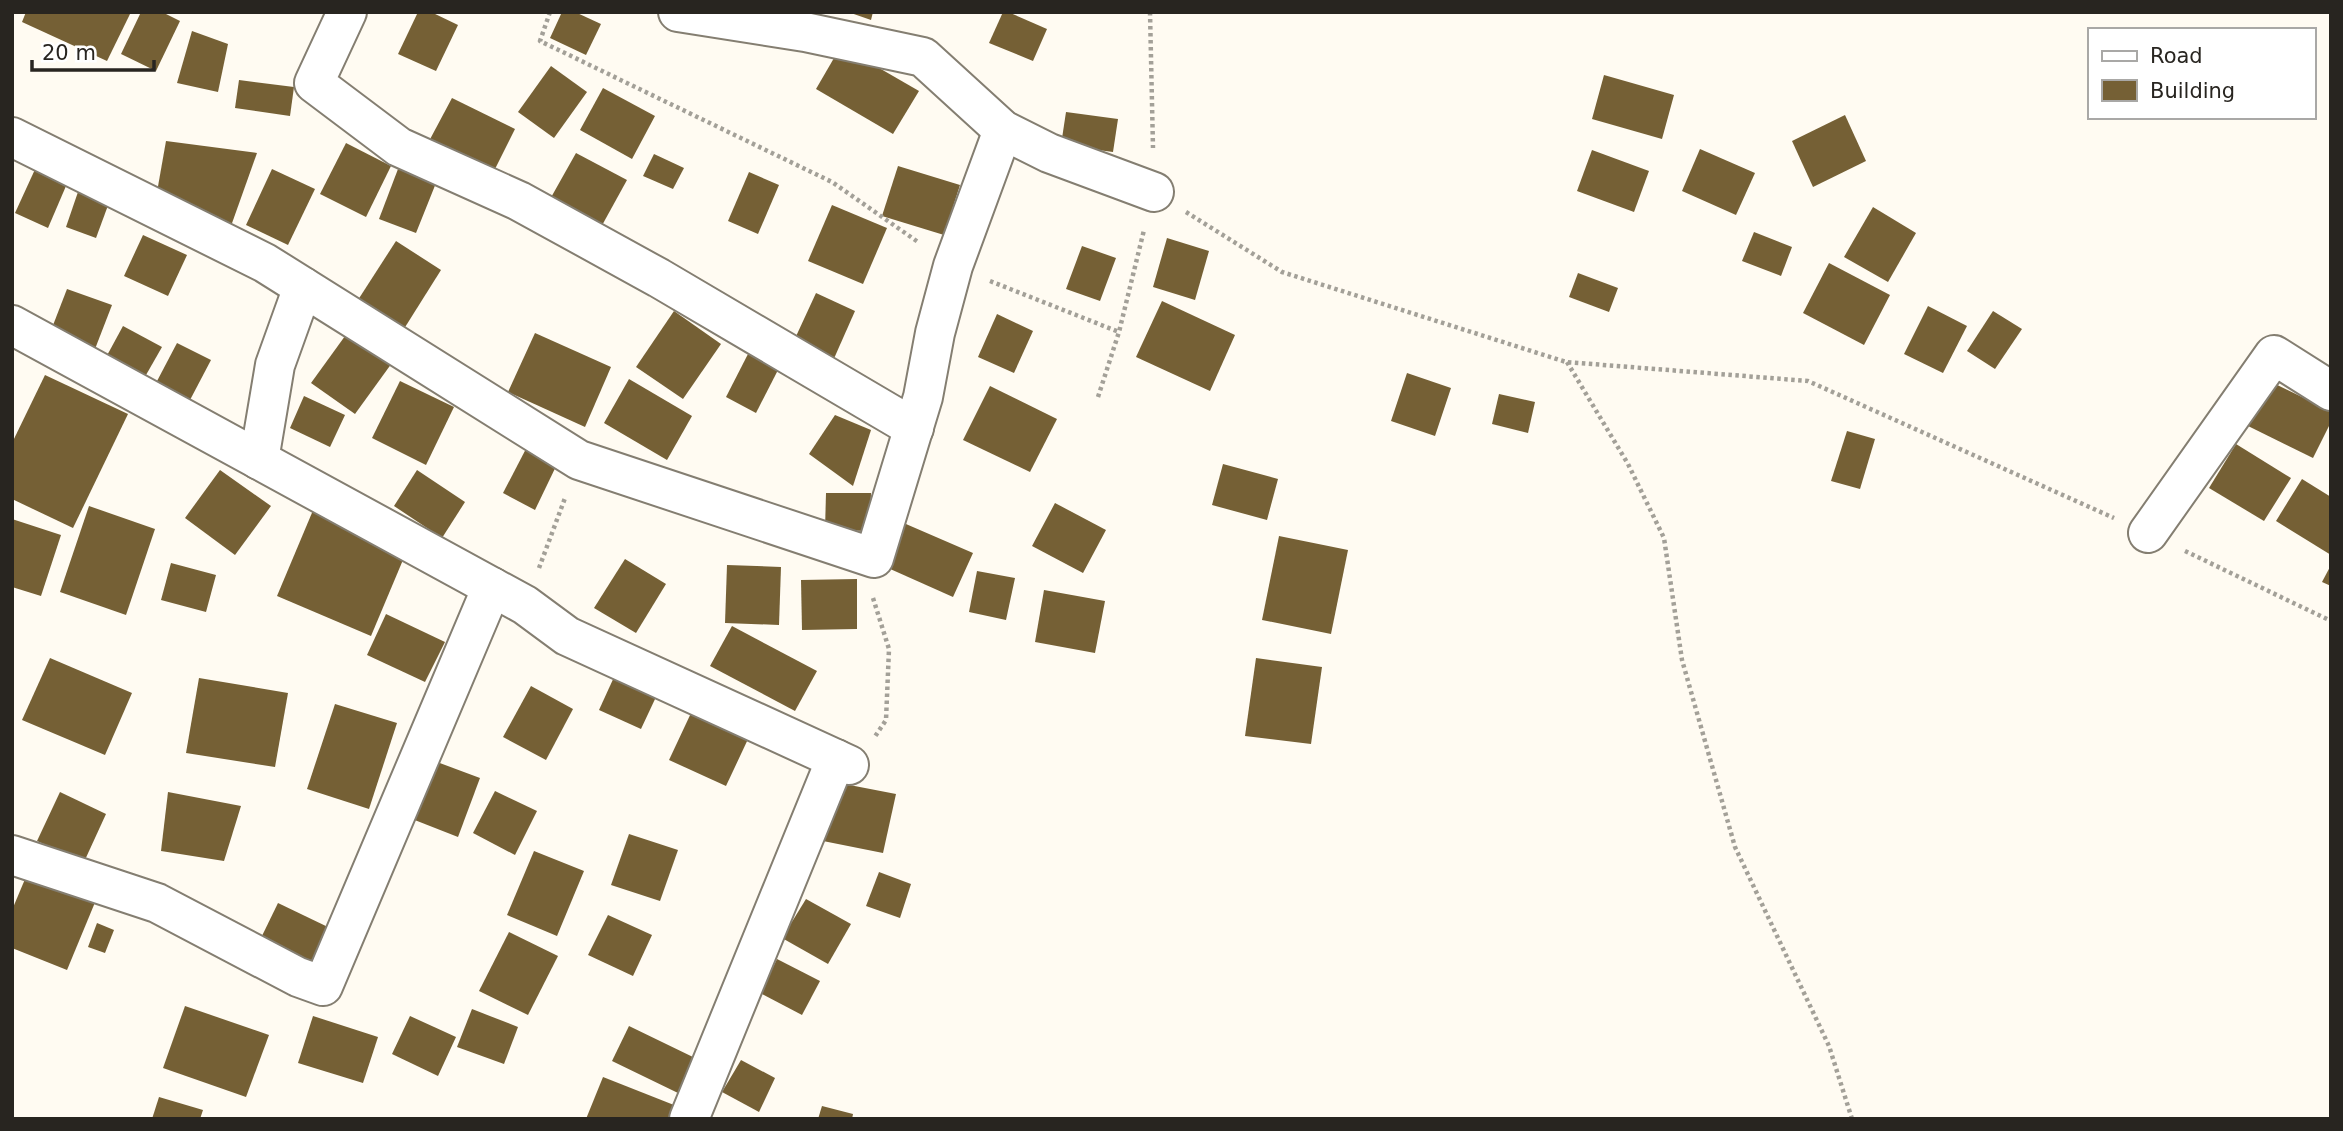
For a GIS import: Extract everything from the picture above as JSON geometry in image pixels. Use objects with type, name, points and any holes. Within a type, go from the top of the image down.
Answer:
[{"type":"street","points":[[347,12],[314,83],[399,147],[531,207],[659,278],[914,428]]},
{"type":"street","points":[[678,12],[805,32],[923,57],[1003,130],[1049,153],[1154,192]]},
{"type":"street","points":[[12,137],[265,263],[579,460],[874,558],[923,397],[935,333],[953,266],[1003,130]]},
{"type":"street","points":[[259,460],[275,365],[303,287]]},
{"type":"street","points":[[12,325],[525,605],[567,636],[842,762],[689,1119]]},
{"type":"street","points":[[2148,533],[2274,355],[2331,391]]},
{"type":"street","points":[[12,855],[157,903],[298,977],[323,986],[492,587]]},
{"type":"path","points":[[550,12],[540,40],[832,182],[953,266],[1119,332]]},
{"type":"path","points":[[1098,397],[1119,332],[1154,192],[1150,12]]},
{"type":"path","points":[[1154,192],[1282,272],[1566,362],[1808,381],[2148,533],[2331,621]]},
{"type":"path","points":[[1566,362],[1628,464],[1664,538],[1682,660],[1735,847],[1829,1046],[1852,1119]]},
{"type":"path","points":[[525,605],[579,460]]},
{"type":"path","points":[[842,762],[871,743],[886,720],[889,649],[866,576],[874,558]]},
{"type":"building","points":[[26,12],[131,12],[107,61],[22,22]]},
{"type":"building","points":[[141,12],[162,12],[180,21],[156,71],[121,54]]},
{"type":"building","points":[[418,12],[431,12],[458,25],[436,71],[398,54]]},
{"type":"building","points":[[562,12],[575,12],[601,24],[586,55],[550,38]]},
{"type":"building","points":[[848,12],[873,12],[871,20]]},
{"type":"building","points":[[1003,12],[1047,29],[1033,61],[989,43]]},
{"type":"building","points":[[192,31],[228,44],[218,92],[177,83]]},
{"type":"building","points":[[841,46],[919,91],[893,134],[816,89]]},
{"type":"building","points":[[551,66],[587,92],[554,138],[518,112]]},
{"type":"building","points":[[1604,75],[1674,95],[1662,139],[1592,119]]},
{"type":"building","points":[[239,80],[294,87],[290,116],[235,108]]},
{"type":"building","points":[[603,88],[655,116],[632,159],[580,130]]},
{"type":"building","points":[[452,98],[515,129],[492,175],[428,143]]},
{"type":"building","points":[[1066,112],[1118,119],[1113,152],[1061,145]]},
{"type":"building","points":[[1845,115],[1866,161],[1813,187],[1792,141]]},
{"type":"building","points":[[166,141],[257,153],[231,226],[157,192]]},
{"type":"building","points":[[346,143],[391,166],[366,217],[320,194]]},
{"type":"building","points":[[1700,149],[1755,173],[1736,215],[1682,191]]},
{"type":"building","points":[[1592,150],[1649,171],[1634,212],[1577,191]]},
{"type":"building","points":[[576,153],[627,180],[600,229],[549,201]]},
{"type":"building","points":[[654,154],[684,168],[673,189],[643,176]]},
{"type":"building","points":[[37,165],[69,179],[48,228],[15,213]]},
{"type":"building","points":[[898,166],[960,185],[944,235],[882,216]]},
{"type":"building","points":[[272,169],[315,189],[288,245],[246,225]]},
{"type":"building","points":[[398,169],[436,183],[416,233],[379,219]]},
{"type":"building","points":[[749,172],[779,185],[758,234],[728,221]]},
{"type":"building","points":[[79,189],[110,200],[96,238],[66,227]]},
{"type":"building","points":[[832,205],[887,228],[863,284],[808,261]]},
{"type":"building","points":[[1873,207],[1916,233],[1888,282],[1844,257]]},
{"type":"building","points":[[1754,232],[1792,247],[1781,276],[1742,261]]},
{"type":"building","points":[[143,235],[187,255],[168,296],[124,276]]},
{"type":"building","points":[[1167,238],[1209,251],[1195,300],[1153,287]]},
{"type":"building","points":[[396,241],[441,270],[402,332],[356,303]]},
{"type":"building","points":[[1082,246],[1116,258],[1100,301],[1066,289]]},
{"type":"building","points":[[1829,263],[1890,295],[1864,345],[1803,313]]},
{"type":"building","points":[[1578,273],[1618,288],[1609,312],[1569,297]]},
{"type":"building","points":[[67,289],[112,305],[95,349],[50,333]]},
{"type":"building","points":[[816,293],[855,311],[832,363],[792,345]]},
{"type":"building","points":[[1162,301],[1235,335],[1210,391],[1136,357]]},
{"type":"building","points":[[1928,306],[1967,326],[1943,373],[1904,354]]},
{"type":"building","points":[[674,311],[721,344],[683,399],[636,367]]},
{"type":"building","points":[[1993,311],[2022,329],[1995,369],[1967,351]]},
{"type":"building","points":[[997,314],[1033,331],[1014,373],[978,357]]},
{"type":"building","points":[[353,325],[397,356],[355,414],[311,383]]},
{"type":"building","points":[[123,326],[162,347],[142,382],[104,361]]},
{"type":"building","points":[[535,333],[611,367],[585,427],[508,392]]},
{"type":"building","points":[[177,343],[211,360],[190,400],[156,383]]},
{"type":"building","points":[[748,354],[778,370],[756,413],[726,397]]},
{"type":"building","points":[[1407,373],[1451,388],[1435,436],[1391,421]]},
{"type":"building","points":[[45,375],[128,414],[73,528],[12,499],[12,443]]},
{"type":"building","points":[[629,379],[692,416],[667,460],[604,423]]},
{"type":"building","points":[[2267,380],[2331,411],[2331,422],[2313,458],[2244,424]]},
{"type":"building","points":[[400,381],[454,407],[426,465],[372,438]]},
{"type":"building","points":[[990,386],[1057,419],[1030,472],[963,440]]},
{"type":"building","points":[[1499,394],[1535,402],[1528,433],[1492,424]]},
{"type":"building","points":[[304,396],[345,415],[330,447],[290,428]]},
{"type":"building","points":[[835,415],[871,430],[853,486],[809,454]]},
{"type":"building","points":[[1847,431],[1875,439],[1860,489],[1831,481]]},
{"type":"building","points":[[529,443],[560,458],[535,510],[503,493]]},
{"type":"building","points":[[2236,444],[2291,478],[2264,521],[2209,488]]},
{"type":"building","points":[[1223,464],[1278,479],[1267,520],[1212,505]]},
{"type":"building","points":[[220,470],[271,506],[235,555],[185,518]]},
{"type":"building","points":[[417,470],[465,502],[442,538],[394,506]]},
{"type":"building","points":[[2302,479],[2331,497],[2331,555],[2276,521]]},
{"type":"building","points":[[826,493],[871,493],[870,531],[825,530]]},
{"type":"building","points":[[1055,503],[1106,530],[1083,573],[1032,546]]},
{"type":"building","points":[[89,506],[155,529],[126,615],[60,592]]},
{"type":"building","points":[[314,508],[408,548],[371,636],[277,596]]},
{"type":"building","points":[[12,519],[61,535],[41,596],[12,587]]},
{"type":"building","points":[[899,521],[973,553],[953,597],[879,564]]},
{"type":"building","points":[[1279,536],[1348,550],[1331,634],[1262,620]]},
{"type":"building","points":[[625,559],[666,584],[636,633],[594,608]]},
{"type":"building","points":[[171,563],[216,575],[206,612],[161,600]]},
{"type":"building","points":[[727,565],[781,567],[779,625],[725,623]]},
{"type":"building","points":[[2331,565],[2331,586],[2322,582]]},
{"type":"building","points":[[977,571],[1015,578],[1006,620],[969,612]]},
{"type":"building","points":[[857,579],[857,629],[802,630],[801,580]]},
{"type":"building","points":[[1044,590],[1105,601],[1095,653],[1035,642]]},
{"type":"building","points":[[386,614],[445,642],[425,682],[367,655]]},
{"type":"building","points":[[732,626],[817,671],[795,711],[710,666]]},
{"type":"building","points":[[50,658],[132,693],[105,755],[22,720]]},
{"type":"building","points":[[1256,658],[1322,667],[1311,744],[1245,736]]},
{"type":"building","points":[[620,664],[663,682],[641,729],[599,710]]},
{"type":"building","points":[[199,678],[288,693],[275,767],[186,753]]},
{"type":"building","points":[[531,686],[573,709],[546,760],[503,737]]},
{"type":"building","points":[[335,704],[397,723],[369,809],[307,789]]},
{"type":"building","points":[[692,711],[749,737],[726,786],[669,760]]},
{"type":"building","points":[[429,759],[480,778],[458,837],[407,817]]},
{"type":"building","points":[[834,782],[896,794],[883,853],[823,841]]},
{"type":"building","points":[[495,791],[537,811],[515,855],[473,833]]},
{"type":"building","points":[[60,792],[106,814],[84,862],[37,841]]},
{"type":"building","points":[[168,792],[241,806],[224,861],[161,851]]},
{"type":"building","points":[[629,834],[678,850],[660,901],[611,885]]},
{"type":"building","points":[[534,851],[584,871],[557,936],[507,915]]},
{"type":"building","points":[[28,872],[96,900],[67,970],[12,948],[12,910]]},
{"type":"building","points":[[879,872],[911,884],[900,918],[866,906]]},
{"type":"building","points":[[806,899],[851,924],[828,964],[782,938]]},
{"type":"building","points":[[278,903],[330,928],[312,965],[260,940]]},
{"type":"building","points":[[608,915],[652,935],[633,976],[588,955]]},
{"type":"building","points":[[97,923],[114,930],[105,953],[88,947]]},
{"type":"building","points":[[509,932],[558,956],[528,1015],[479,991]]},
{"type":"building","points":[[777,959],[820,981],[802,1015],[760,993]]},
{"type":"building","points":[[185,1006],[269,1035],[246,1097],[163,1068]]},
{"type":"building","points":[[472,1009],[518,1027],[504,1064],[457,1047]]},
{"type":"building","points":[[313,1016],[378,1037],[363,1083],[298,1063]]},
{"type":"building","points":[[410,1016],[456,1037],[438,1076],[392,1054]]},
{"type":"building","points":[[629,1026],[695,1058],[678,1093],[612,1061]]},
{"type":"building","points":[[741,1060],[775,1078],[759,1112],[722,1092]]},
{"type":"building","points":[[603,1077],[679,1107],[674,1119],[586,1119]]},
{"type":"building","points":[[159,1097],[203,1110],[200,1119],[152,1119]]},
{"type":"building","points":[[822,1106],[853,1114],[852,1119],[818,1119]]}]
